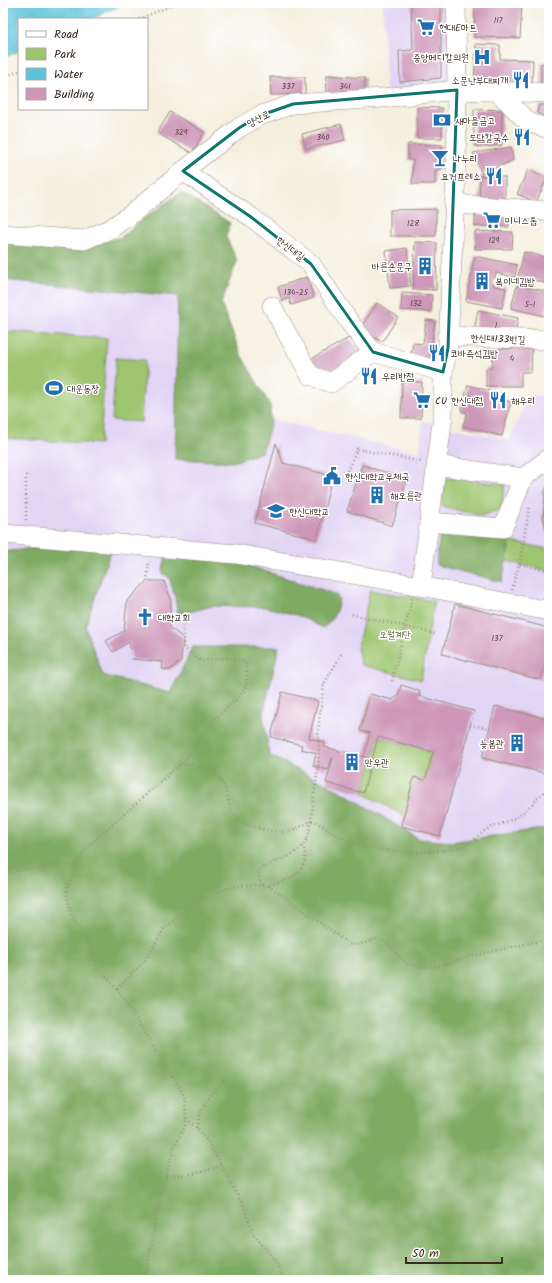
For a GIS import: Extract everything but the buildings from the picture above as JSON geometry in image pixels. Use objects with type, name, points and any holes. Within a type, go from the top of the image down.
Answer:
[{"type":"street","points":[[418,586],[429,522],[443,415],[443,372],[448,348],[447,336],[455,204],[457,90],[456,3]]},
{"type":"street","name":"양산로","points":[[3,234],[84,240],[110,229],[133,213],[183,171],[239,128],[259,116],[293,104],[382,98],[457,90],[549,93]]},
{"type":"street","points":[[497,91],[528,122],[549,128]]},
{"type":"street","name":"한신대길","points":[[183,171],[251,217],[311,264],[350,323],[374,352]]},
{"type":"street","points":[[455,204],[549,211]]},
{"type":"street","points":[[272,306],[310,375],[331,384],[374,352],[443,372]]},
{"type":"street","name":"한신대133번길","points":[[447,336],[549,340]]},
{"type":"street","points":[[429,522],[503,528],[523,478],[549,458]]},
{"type":"street","points":[[436,465],[523,478]]},
{"type":"street","points":[[3,534],[236,554],[549,611]]},
{"type":"path","points":[[141,18],[177,3]]},
{"type":"path","points":[[3,77],[18,70]]},
{"type":"path","points":[[348,471],[357,449],[436,465]]},
{"type":"path","points":[[26,475],[26,536]]},
{"type":"path","points":[[509,603],[519,564],[532,498]]},
{"type":"path","points":[[147,581],[150,547]]},
{"type":"path","points":[[519,564],[549,571]]},
{"type":"path","points":[[392,681],[397,658],[418,586]]},
{"type":"path","points":[[352,614],[436,634]]},
{"type":"path","points":[[146,1280],[154,1224],[165,1175],[174,1147],[185,1126],[185,1101],[182,1092],[117,989],[98,968],[87,940],[72,916],[66,893],[68,884],[75,871],[75,866],[95,840],[118,821],[190,754],[210,723],[229,707],[246,687],[248,674],[245,662],[227,658],[201,661],[185,649],[183,625]]},
{"type":"path","points":[[262,886],[258,875],[261,868],[289,856],[303,846],[309,835],[319,764],[318,729],[324,684],[342,653]]},
{"type":"path","points":[[470,725],[489,728]]},
{"type":"path","points":[[179,765],[197,763],[215,772],[225,788],[233,812],[241,821],[270,831],[281,832],[293,830],[310,821]]},
{"type":"path","points":[[310,821],[364,846],[405,852],[441,850],[466,845],[488,829],[512,820],[529,808],[543,792],[549,788]]},
{"type":"path","points":[[117,989],[146,959],[164,929],[192,905],[222,890],[239,886],[268,886],[284,881],[300,871],[305,861],[303,846]]},
{"type":"path","points":[[3,872],[66,864],[75,866]]},
{"type":"path","points":[[268,886],[348,944],[357,945],[377,939],[386,942],[400,958],[412,965],[426,967],[441,965],[467,957],[549,939]]},
{"type":"path","points":[[197,1128],[206,1100],[215,1089],[226,1080]]},
{"type":"path","points":[[186,1119],[197,1128],[208,1142],[243,1205],[254,1235],[274,1259],[284,1280]]},
{"type":"path","points":[[165,1175],[199,1173],[221,1165]]},
{"type":"highlighted area","points":[[457,90],[448,348],[443,372],[373,352],[311,264],[251,217],[183,171],[239,128],[259,116],[293,104]]},
{"type":"shaded area","points":[[383,3],[449,3],[450,88],[386,94]]},
{"type":"shaded area","name":"한신대학교","points":[[3,235],[168,258],[270,419],[420,453],[422,421],[509,440],[530,395],[549,397],[549,828],[451,842],[419,839],[344,793],[269,755],[170,693],[103,675],[85,628],[3,568]]},
{"type":"green space","points":[[181,192],[230,223],[226,237],[237,261],[221,304],[241,355],[270,405],[271,422],[262,452],[233,462],[175,459],[178,296],[3,280],[3,240],[87,247],[121,237],[140,221]]},
{"type":"green space","name":"대운동장","points":[[3,331],[107,338],[100,444],[3,438]]},
{"type":"green space","points":[[116,358],[145,360],[141,422],[112,420]]},
{"type":"green space","points":[[445,478],[505,484],[501,509],[481,516],[442,506]]},
{"type":"green space","points":[[440,531],[510,542],[502,582],[436,565]]},
{"type":"green space","points":[[115,538],[85,627],[103,675],[170,693],[193,647],[279,647],[263,714],[269,755],[344,793],[419,839],[451,842],[549,828],[549,1280],[3,1280],[3,552]]},
{"type":"green space","points":[[510,542],[549,549],[549,571],[506,561]]},
{"type":"green space","points":[[166,555],[237,562],[335,594],[339,599],[337,607],[332,618],[323,628],[300,616],[265,607],[212,606],[178,615],[175,597],[169,577],[162,573]]},
{"type":"green space","name":"오월계단","points":[[370,590],[434,601],[421,680],[361,665],[357,648]]},
{"type":"green space","points":[[378,737],[433,752],[425,780],[414,778],[404,816],[363,793]]},
{"type":"water","points":[[3,3],[126,3],[93,18],[18,18],[18,51],[3,58]]},
{"type":"place","name":"현대E마트","points":[[426,27]]},
{"type":"place","name":"중앙메디칼의원","points":[[482,57]]},
{"type":"place","name":"소문난부대찌개","points":[[521,80]]},
{"type":"place","name":"새마을금고","points":[[442,120]]},
{"type":"place","name":"도담칼국수","points":[[522,137]]},
{"type":"place","name":"나누리","points":[[440,158]]},
{"type":"place","name":"요거프레소","points":[[494,176]]},
{"type":"place","name":"미니스톱","points":[[492,220]]},
{"type":"place","name":"바른손문구","points":[[425,266]]},
{"type":"place","name":"복이네김밥","points":[[482,281]]},
{"type":"place","name":"코바즉석김밥","points":[[437,353]]},
{"type":"place","name":"우리반점","points":[[369,376]]},
{"type":"place","name":"대운동장","points":[[54,388]]},
{"type":"place","name":"CU 한신대점","points":[[422,400]]},
{"type":"place","name":"해우리","points":[[498,400]]},
{"type":"place","name":"한신대학교우체국","points":[[332,476]]},
{"type":"place","name":"해오름관","points":[[377,495]]},
{"type":"place","name":"한신대학교","points":[[276,511]]},
{"type":"place","name":"대학교회","points":[[145,617]]},
{"type":"place","name":"늦봄관","points":[[517,743]]},
{"type":"place","name":"만우관","points":[[352,762]]}]
